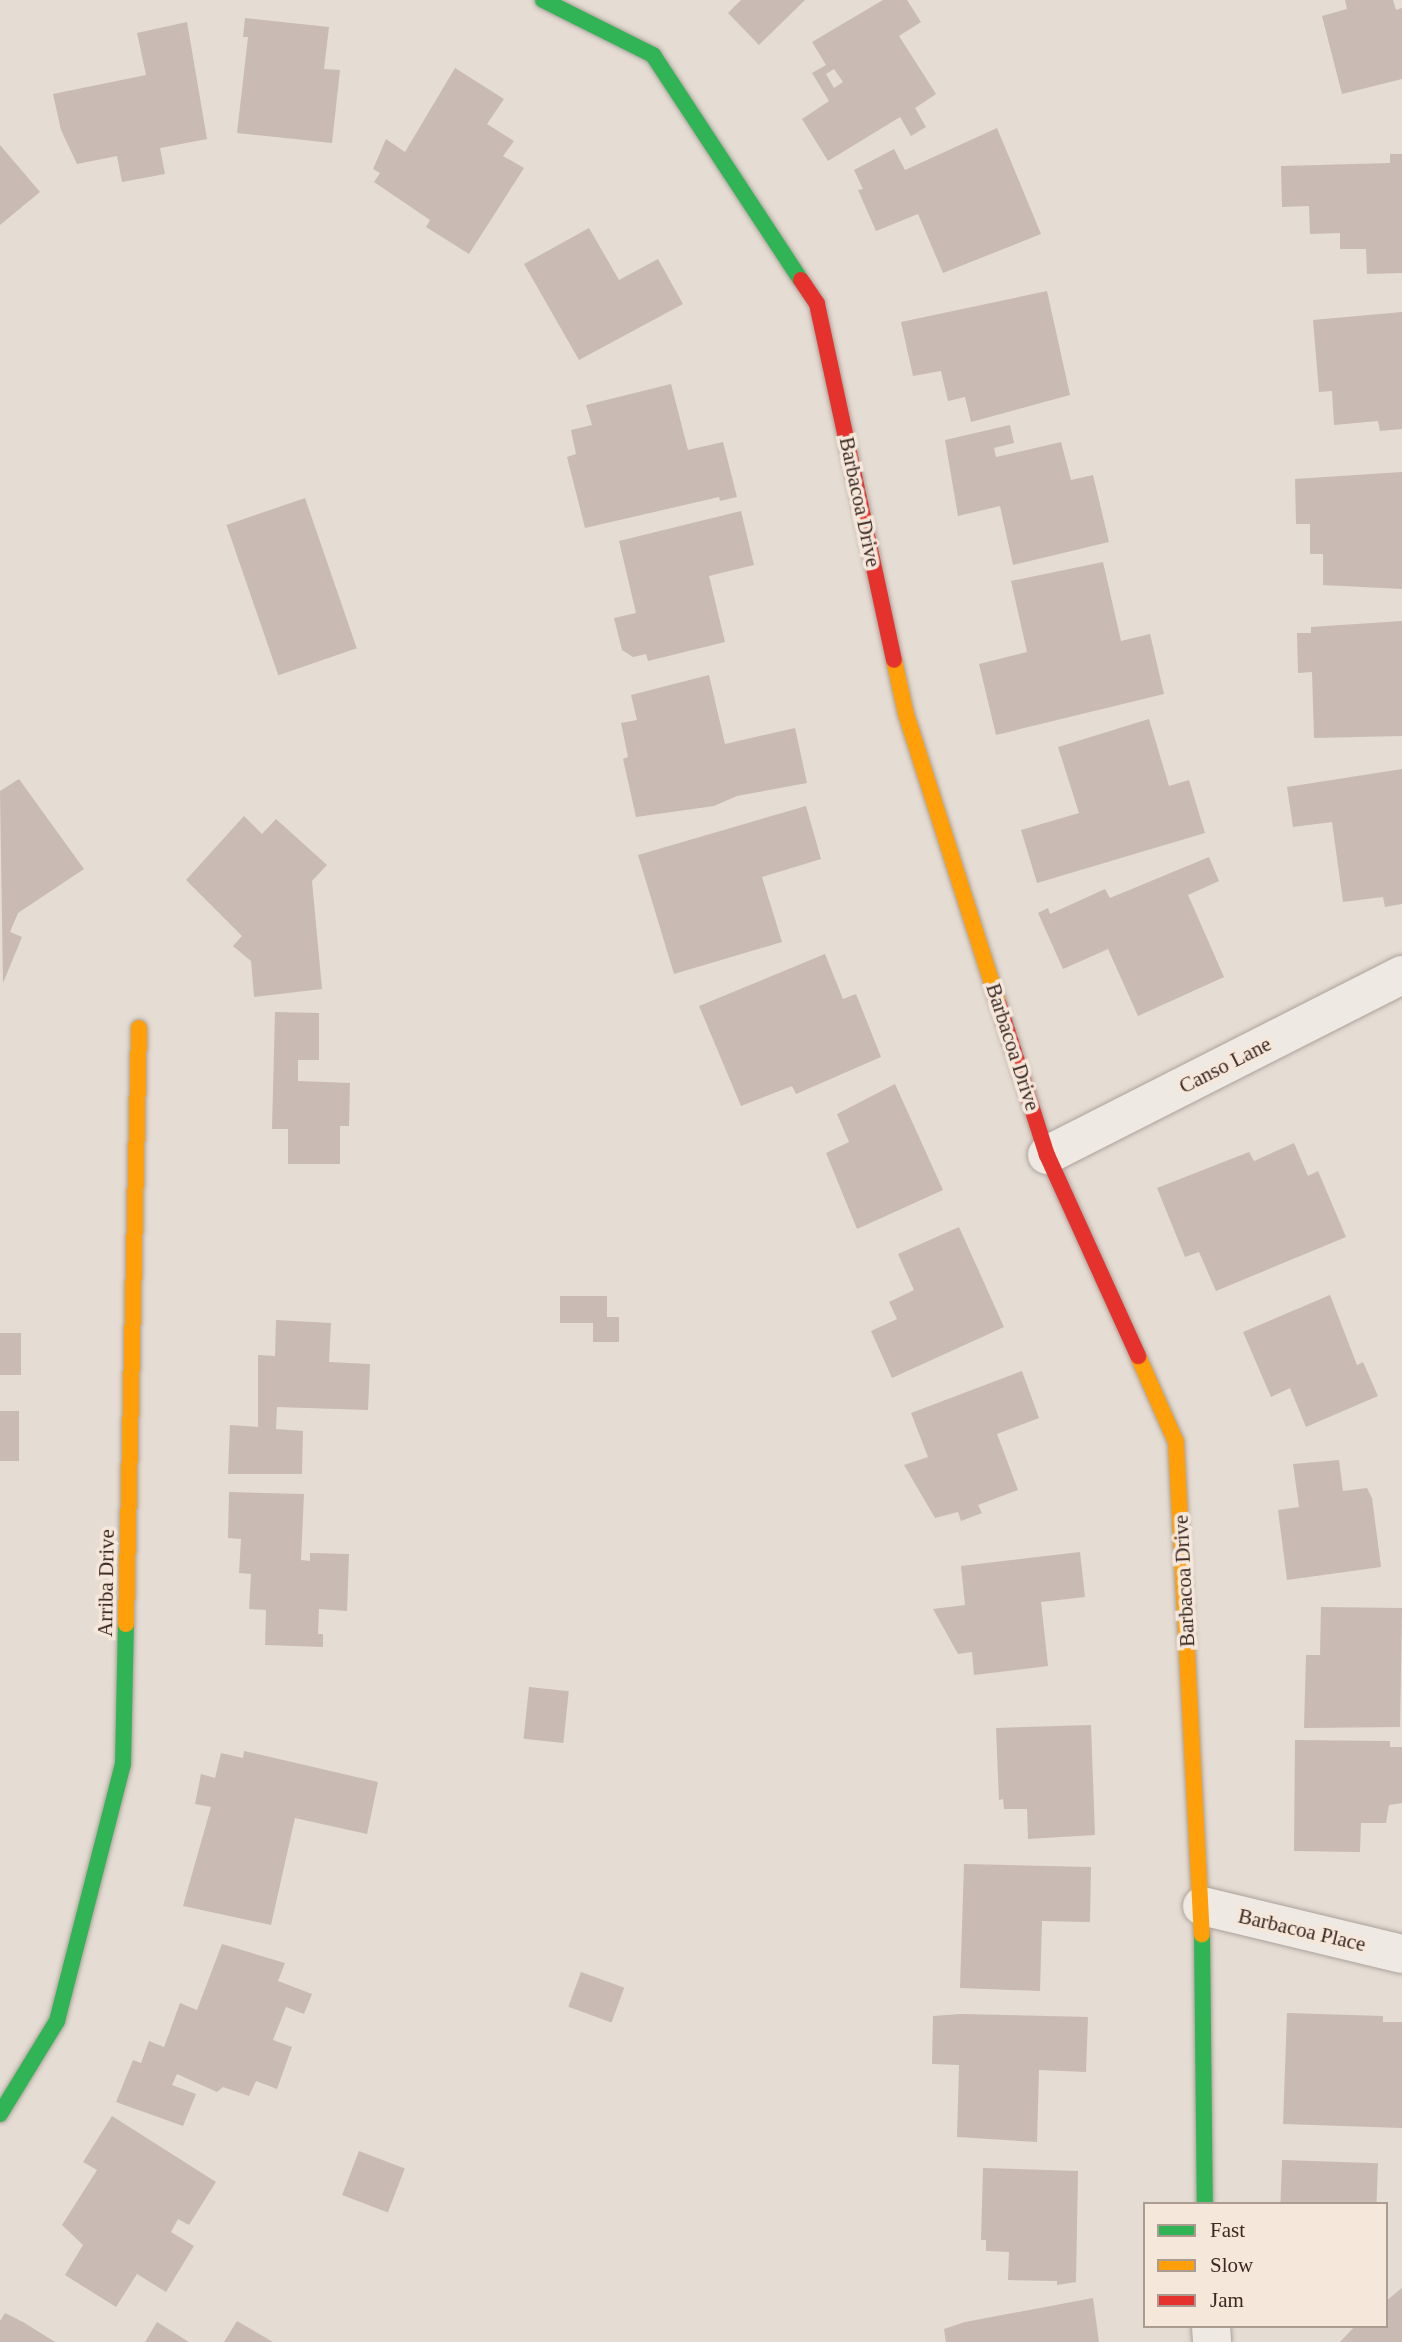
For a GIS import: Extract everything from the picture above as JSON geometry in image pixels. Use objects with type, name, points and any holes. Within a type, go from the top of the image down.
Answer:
[{"type":"street","name":"Barbacoa Drive","points":[[543,0],[653,55],[817,304],[906,714],[1047,1156],[1176,1442],[1202,1906],[1205,2202]]},
{"type":"street","name":"Canso Lane","points":[[1047,1156],[1402,975]]},
{"type":"street","name":"Arriba Drive","points":[[0,2114],[57,2021],[123,1764],[139,1028]]},
{"type":"street","name":"Barbacoa Place","points":[[1202,1906],[1402,1954]]},
{"type":"building","points":[[741,0],[805,0],[759,45],[728,13]]},
{"type":"building","points":[[883,0],[907,0],[921,22],[899,36],[936,94],[915,108],[926,127],[911,136],[900,117],[828,161],[802,119],[829,101],[812,73],[826,65],[812,42]],"holes":[[[834,69],[843,82],[834,88],[826,74]]]},
{"type":"building","points":[[1345,0],[1393,0],[1396,10],[1402,8],[1402,79],[1342,94],[1322,16],[1347,9]]},
{"type":"building","points":[[245,18],[329,27],[324,69],[340,70],[332,143],[237,133],[248,37],[243,37]]},
{"type":"building","points":[[187,22],[207,139],[160,148],[165,174],[122,182],[117,156],[77,164],[61,130],[53,94],[146,75],[137,33]]},
{"type":"building","points":[[455,68],[504,99],[487,124],[514,141],[503,156],[524,168],[469,254],[426,227],[430,220],[374,182],[380,173],[373,169],[386,139],[405,152]]},
{"type":"building","points":[[997,128],[1041,234],[943,273],[918,214],[876,231],[858,190],[863,189],[854,170],[894,149],[905,170]]},
{"type":"building","points":[[0,145],[40,192],[0,225]]},
{"type":"building","points":[[1390,154],[1402,154],[1402,273],[1367,274],[1366,249],[1340,249],[1340,233],[1310,234],[1309,206],[1282,207],[1281,166],[1390,163]]},
{"type":"building","points":[[589,228],[619,280],[658,259],[683,304],[579,360],[524,264]]},
{"type":"building","points":[[1047,291],[1070,395],[971,422],[965,397],[948,401],[941,371],[913,376],[901,322]]},
{"type":"building","points":[[1402,312],[1402,429],[1380,431],[1378,421],[1334,425],[1332,391],[1319,392],[1313,320]]},
{"type":"building","points":[[671,384],[688,450],[723,442],[737,497],[720,501],[719,497],[585,528],[567,457],[576,454],[571,430],[592,425],[586,405]]},
{"type":"building","points":[[1010,425],[1014,443],[994,448],[996,457],[1061,442],[1071,480],[1093,475],[1109,542],[1013,565],[1000,506],[958,516],[945,440]]},
{"type":"building","points":[[1402,472],[1402,589],[1323,585],[1323,554],[1310,554],[1310,524],[1296,524],[1295,479]]},
{"type":"building","points":[[305,498],[357,648],[278,675],[227,525]]},
{"type":"building","points":[[741,511],[754,565],[709,576],[725,642],[648,661],[646,654],[633,657],[622,650],[614,618],[636,613],[619,541]]},
{"type":"building","points":[[1103,562],[1121,641],[1150,634],[1164,694],[996,735],[979,664],[1027,652],[1011,581]]},
{"type":"building","points":[[1402,621],[1402,736],[1314,738],[1312,672],[1298,673],[1297,633],[1311,633],[1311,627]]},
{"type":"building","points":[[709,675],[725,744],[795,728],[807,783],[737,796],[714,806],[636,817],[623,759],[628,757],[621,723],[637,720],[631,695]]},
{"type":"building","points":[[1149,719],[1169,786],[1189,780],[1205,833],[1037,883],[1021,830],[1079,813],[1058,747]]},
{"type":"building","points":[[1402,769],[1402,904],[1385,907],[1383,897],[1343,902],[1332,822],[1293,827],[1287,787]]},
{"type":"building","points":[[19,779],[84,869],[18,913],[10,932],[22,937],[3,983],[0,791]]},
{"type":"building","points":[[806,806],[821,859],[762,877],[782,942],[674,974],[638,855]]},
{"type":"building","points":[[244,816],[262,834],[276,819],[327,865],[312,881],[322,989],[254,997],[251,961],[233,946],[242,936],[186,880]]},
{"type":"building","points":[[1209,857],[1219,881],[1188,895],[1224,977],[1138,1016],[1108,949],[1063,969],[1038,913],[1048,908],[1050,914],[1105,889],[1110,898]]},
{"type":"building","points":[[825,954],[843,999],[856,994],[881,1057],[796,1094],[792,1086],[741,1106],[699,1006]]},
{"type":"building","points":[[275,1012],[319,1013],[319,1060],[298,1060],[298,1081],[350,1083],[349,1126],[340,1126],[340,1164],[288,1164],[288,1129],[272,1129]]},
{"type":"building","points":[[895,1084],[943,1190],[857,1229],[826,1153],[849,1142],[837,1114]]},
{"type":"building","points":[[1294,1143],[1308,1176],[1318,1171],[1346,1237],[1216,1291],[1199,1252],[1185,1257],[1157,1188],[1249,1152],[1254,1161]]},
{"type":"building","points":[[959,1227],[1004,1327],[892,1378],[871,1331],[897,1319],[889,1302],[914,1290],[898,1254]]},
{"type":"building","points":[[1330,1295],[1357,1365],[1363,1362],[1378,1396],[1306,1427],[1290,1388],[1271,1397],[1243,1332]]},
{"type":"building","points":[[560,1296],[607,1296],[607,1317],[619,1317],[619,1342],[593,1342],[593,1323],[560,1323]]},
{"type":"building","points":[[276,1320],[331,1323],[329,1362],[370,1364],[368,1410],[277,1407],[276,1429],[303,1431],[302,1474],[228,1474],[230,1425],[258,1427],[258,1355],[275,1356]]},
{"type":"building","points":[[0,1333],[21,1333],[21,1375],[0,1375]]},
{"type":"building","points":[[1022,1371],[1039,1418],[997,1434],[1018,1490],[978,1505],[982,1513],[961,1521],[958,1512],[935,1518],[904,1465],[928,1457],[911,1413]]},
{"type":"building","points":[[0,1411],[19,1411],[19,1461],[0,1461]]},
{"type":"building","points":[[1339,1460],[1343,1491],[1367,1488],[1372,1498],[1381,1567],[1287,1580],[1278,1510],[1299,1507],[1293,1464]]},
{"type":"building","points":[[229,1492],[304,1494],[301,1560],[310,1561],[310,1553],[349,1554],[347,1611],[319,1609],[318,1634],[323,1634],[323,1647],[265,1645],[266,1610],[249,1609],[251,1574],[239,1573],[241,1539],[228,1538]]},
{"type":"building","points":[[1080,1552],[1085,1597],[1041,1602],[1048,1666],[974,1675],[972,1652],[958,1654],[933,1609],[965,1605],[961,1566]]},
{"type":"building","points":[[1321,1607],[1402,1608],[1400,1727],[1304,1728],[1306,1655],[1320,1655]]},
{"type":"building","points":[[529,1687],[569,1691],[563,1743],[524,1739]]},
{"type":"building","points":[[1091,1725],[1095,1835],[1028,1839],[1027,1809],[1004,1809],[1003,1799],[999,1800],[996,1728]]},
{"type":"building","points":[[1295,1740],[1390,1741],[1390,1747],[1402,1747],[1402,1803],[1389,1805],[1386,1823],[1361,1823],[1360,1852],[1294,1851]]},
{"type":"building","points":[[244,1751],[378,1782],[367,1834],[295,1818],[271,1925],[183,1906],[211,1807],[195,1804],[201,1774],[215,1778],[221,1753],[243,1758]]},
{"type":"building","points":[[964,1864],[1091,1867],[1090,1922],[1042,1921],[1040,1991],[960,1988]]},
{"type":"building","points":[[222,1944],[285,1963],[278,1981],[312,1994],[304,2014],[286,2007],[273,2040],[292,2047],[277,2089],[256,2081],[249,2096],[223,2087],[217,2092],[177,2074],[172,2085],[196,2094],[183,2126],[116,2102],[133,2060],[141,2063],[149,2041],[164,2047],[180,2003],[197,2010]]},
{"type":"building","points":[[581,1972],[624,1988],[612,2023],[568,2007]]},
{"type":"building","points":[[1287,2013],[1383,2016],[1383,2022],[1402,2022],[1402,2128],[1283,2124]]},
{"type":"building","points":[[960,2014],[1088,2017],[1086,2072],[1039,2070],[1037,2142],[957,2137],[959,2065],[932,2064],[933,2016]]},
{"type":"building","points":[[112,2116],[216,2182],[189,2225],[178,2219],[171,2232],[194,2246],[166,2292],[137,2274],[116,2307],[65,2275],[83,2245],[62,2225],[97,2170],[83,2162]]},
{"type":"building","points":[[359,2151],[405,2169],[388,2212],[342,2195]]},
{"type":"building","points":[[1282,2160],[1378,2163],[1377,2202],[1281,2202]]},
{"type":"building","points":[[983,2168],[1078,2171],[1076,2282],[1057,2285],[1057,2281],[1008,2280],[1009,2252],[986,2251],[986,2240],[981,2240]]},
{"type":"building","points":[[1402,2288],[1402,2342],[1340,2342],[1353,2328],[1388,2328],[1388,2299]]},
{"type":"building","points":[[1093,2298],[1099,2342],[946,2342],[944,2329],[965,2322]]},
{"type":"building","points":[[5,2313],[55,2342],[0,2342],[0,2321]]},
{"type":"building","points":[[237,2321],[273,2342],[224,2342]]},
{"type":"building","points":[[157,2322],[189,2342],[145,2342]]},
{"type":"traffic: fast","points":[[543,0],[653,55],[801,280]]},
{"type":"traffic: fast","points":[[0,2114],[57,2021],[123,1764],[126,1624]]},
{"type":"traffic: fast","points":[[1202,1934],[1205,2202]]},
{"type":"traffic: slow","points":[[894,660],[906,714],[999,1005]]},
{"type":"traffic: slow","points":[[126,1624],[139,1028]]},
{"type":"traffic: slow","points":[[1138,1356],[1176,1442],[1202,1934]]},
{"type":"traffic: jam","points":[[801,280],[817,304],[894,660]]},
{"type":"traffic: jam","points":[[999,1005],[1047,1155],[1138,1356]]}]
